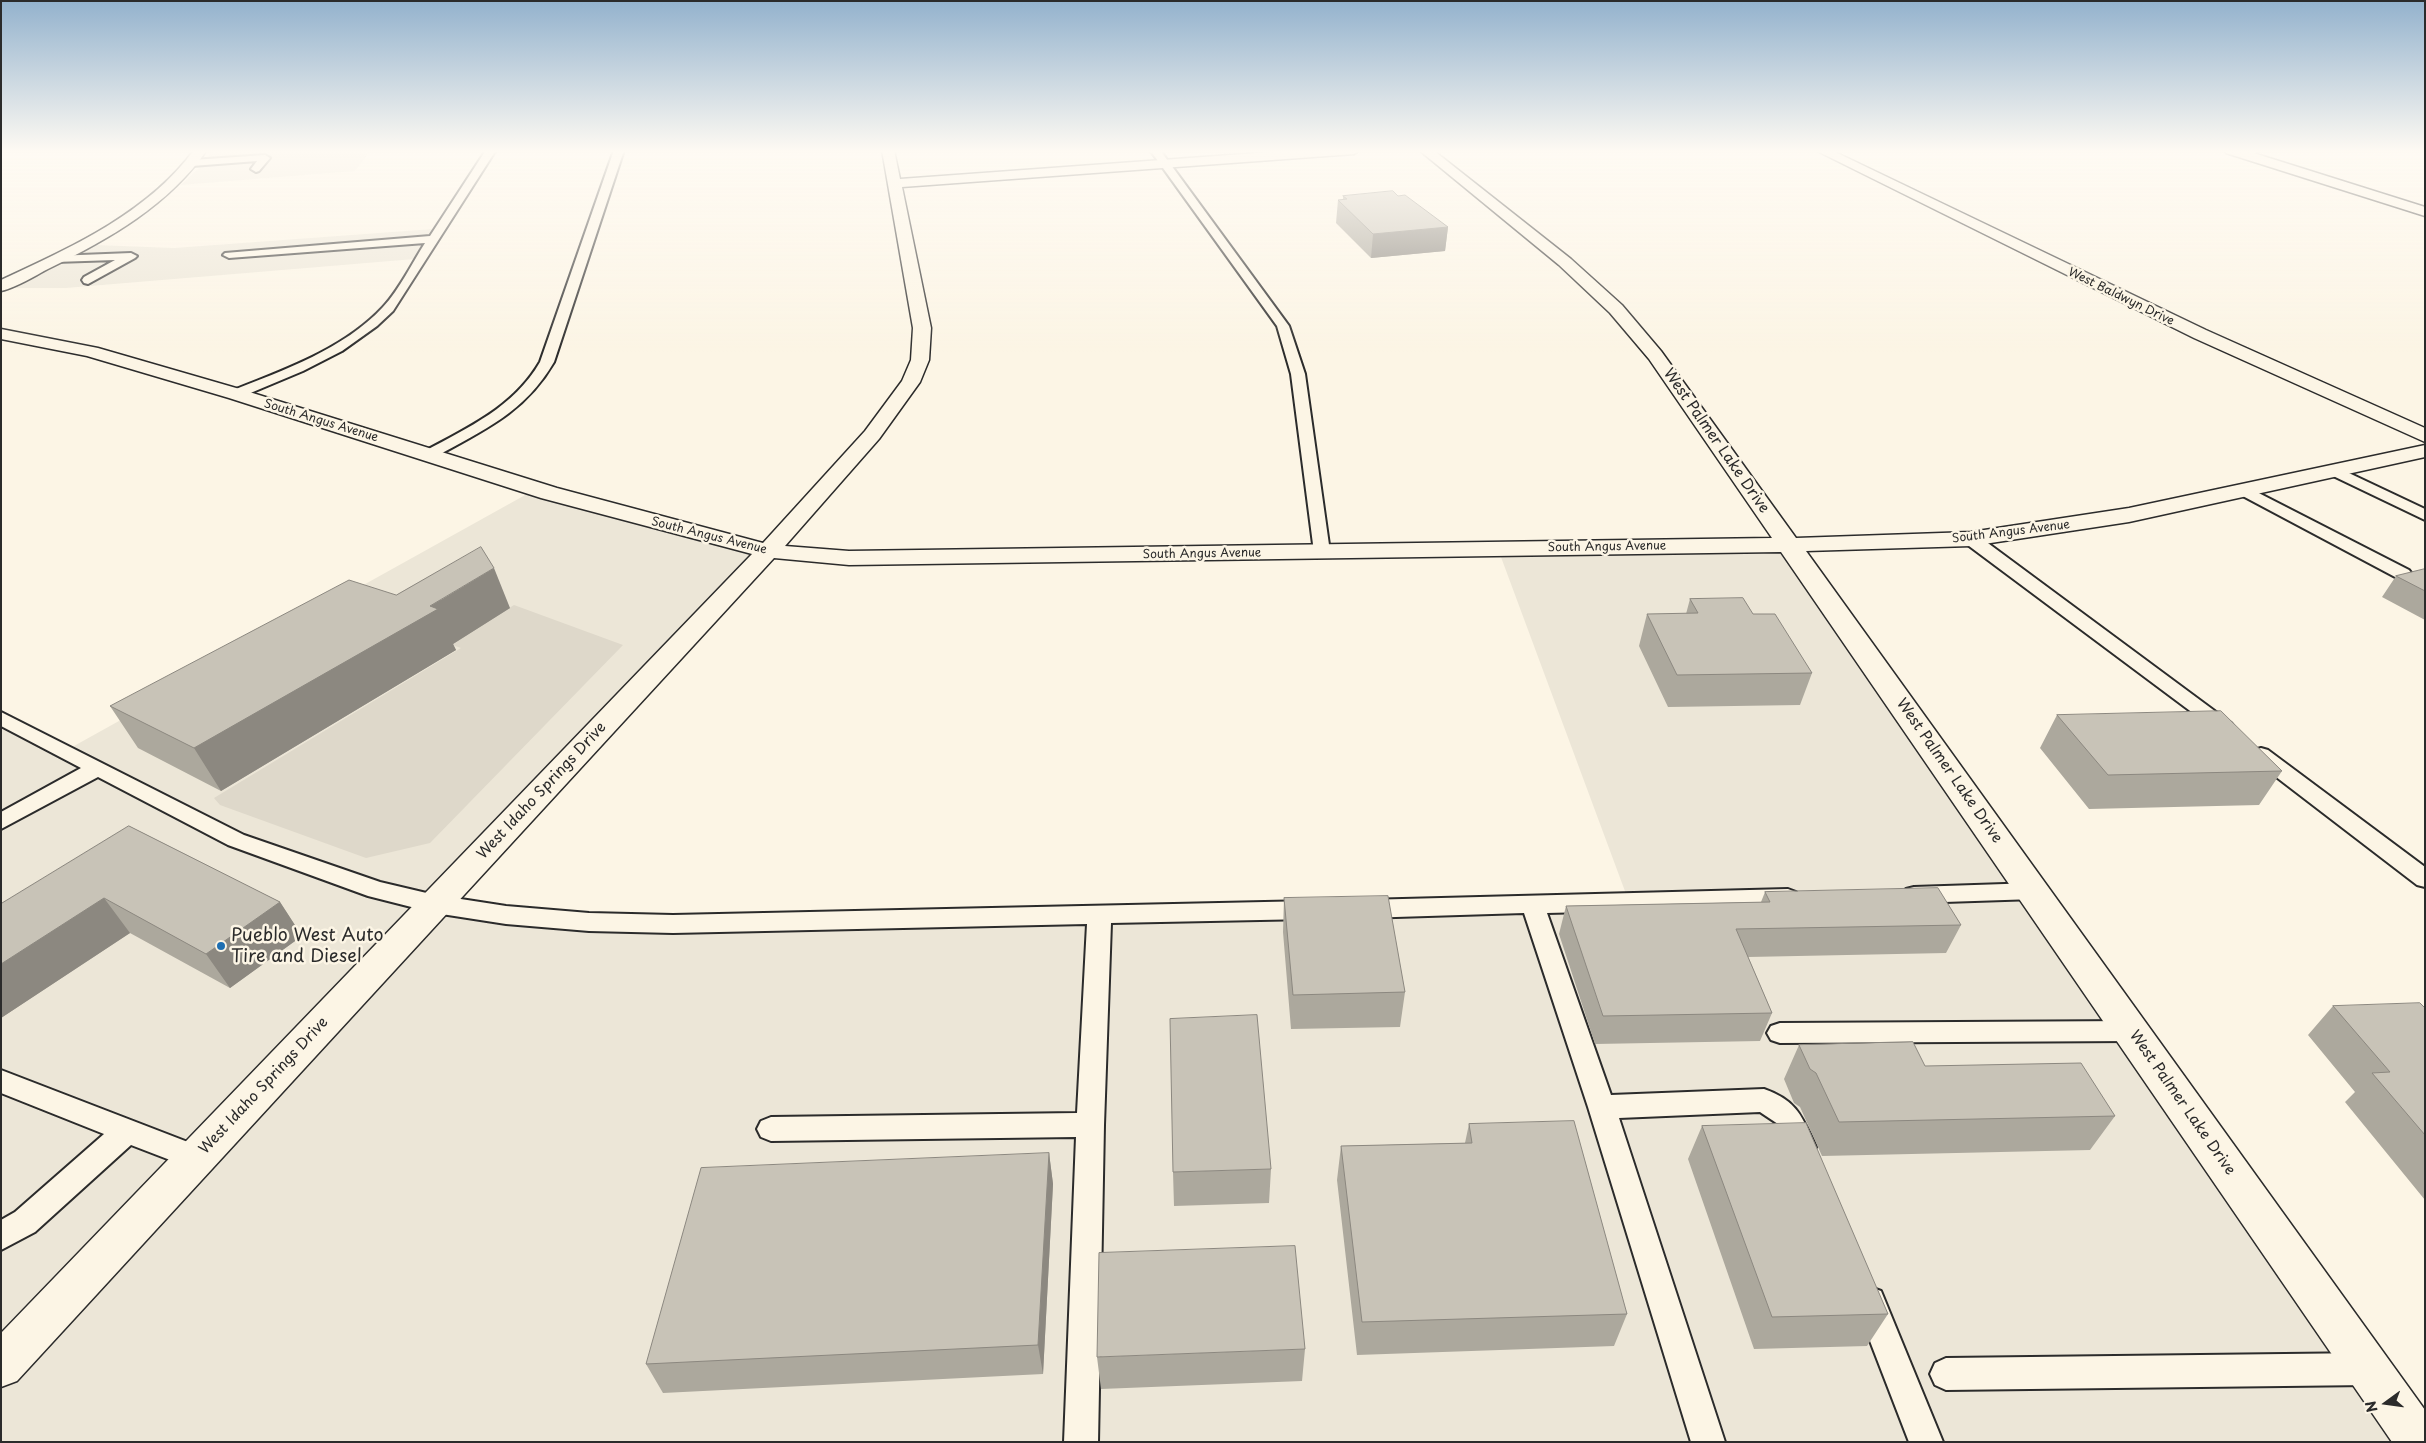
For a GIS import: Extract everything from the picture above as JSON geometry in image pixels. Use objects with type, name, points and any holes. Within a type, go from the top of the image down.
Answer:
[{"type":"street","points":[[1,286],[55,259],[127,217]]},
{"type":"street","name":"West Idaho Springs Drive","points":[[1,1364],[768,551],[872,435],[911,382],[920,360],[922,328],[901,217]]},
{"type":"street","name":"West Palmer Lake Drive","points":[[1509,217],[1565,262],[1616,309],[1655,354],[2035,891],[2420,1442]]},
{"type":"street","name":"West Baldwyn Drive","points":[[1959,217],[2174,322],[2425,436]]},
{"type":"street","name":"South Angus Avenue","points":[[1,334],[67,346],[236,394],[558,496],[768,551],[884,558],[1789,545],[1972,539],[2128,516],[2425,451]]},
{"type":"lane","points":[[236,394],[324,356],[375,323],[389,308],[449,217]]},
{"type":"lane","points":[[430,454],[515,404],[539,379],[547,362],[596,217]]},
{"type":"lane","points":[[1204,217],[1270,306],[1286,333],[1298,374],[1322,552]]},
{"type":"lane","points":[[229,255],[435,239]]},
{"type":"lane","points":[[268,262],[277,252]]},
{"type":"lane","points":[[55,259],[130,256],[88,280]]},
{"type":"lane","points":[[2334,471],[2425,515]]},
{"type":"lane","points":[[2245,491],[2403,574]]},
{"type":"lane","points":[[1972,539],[2425,879]]},
{"type":"lane","points":[[1,718],[236,840],[376,890],[435,904],[506,915],[589,922],[673,924],[1808,898]]},
{"type":"lane","points":[[1,822],[98,768]]},
{"type":"lane","points":[[1897,895],[2035,891]]},
{"type":"lane","points":[[1533,905],[1602,1107],[1708,1442]]},
{"type":"lane","points":[[1081,1442],[1090,1125],[1099,915]]},
{"type":"lane","points":[[1780,1033],[2132,1031]]},
{"type":"lane","points":[[1,1081],[196,1158]]},
{"type":"lane","points":[[1602,1107],[1764,1100],[1788,1116],[1812,1170]]},
{"type":"lane","points":[[771,1128],[1090,1125]]},
{"type":"lane","points":[[1,1236],[25,1222],[127,1131]]},
{"type":"lane","points":[[1860,1278],[1926,1442]]},
{"type":"lane","points":[[1946,1374],[2369,1369]]},
{"type":"shaded area","points":[[433,229],[415,259],[66,288],[14,288],[96,245],[174,248]]},
{"type":"shaded area","points":[[536,489],[768,551],[435,904],[589,922],[1629,902],[1498,549],[1789,545],[2419,1442],[1,1442],[1,718],[65,751]]},
{"type":"shaded area","points":[[514,605],[623,645],[430,843],[366,858],[220,805],[214,798],[461,648],[360,614],[489,621]]},
{"type":"building","points":[[1356,217],[1435,217],[1448,227],[1373,234]]},
{"type":"building","points":[[481,547],[494,568],[430,606],[438,609],[194,748],[110,706],[349,580],[396,595]]},
{"type":"building","points":[[2425,569],[2425,591],[2396,576]]},
{"type":"building","points":[[1743,598],[1753,614],[1775,614],[1812,673],[1677,675],[1647,614],[1698,613],[1690,599]]},
{"type":"building","points":[[2221,711],[2282,771],[2108,775],[2057,715]]},
{"type":"building","points":[[129,826],[280,902],[206,954],[104,898],[1,964],[1,904]]},
{"type":"building","points":[[1938,888],[1961,925],[1736,929],[1772,1013],[1603,1016],[1566,906],[1770,902],[1765,892]]},
{"type":"building","points":[[1388,896],[1405,992],[1293,995],[1284,898]]},
{"type":"building","points":[[2420,1003],[2425,1008],[2425,1135],[2372,1073],[2390,1072],[2333,1006]]},
{"type":"building","points":[[1257,1015],[1271,1169],[1173,1172],[1170,1019]]},
{"type":"building","points":[[1913,1042],[1925,1066],[2081,1063],[2115,1116],[1839,1122],[1816,1073],[1810,1069],[1799,1045]]},
{"type":"building","points":[[1574,1121],[1627,1314],[1362,1322],[1341,1146],[1472,1143],[1469,1124]]},
{"type":"building","points":[[1806,1123],[1888,1314],[1772,1317],[1702,1126]]},
{"type":"building","points":[[1049,1153],[1038,1345],[646,1364],[701,1168]]},
{"type":"building","points":[[1295,1246],[1305,1349],[1097,1357],[1099,1253]]},
{"type":"place","name":"Pueblo West Auto Tire and Diesel","points":[[221,946]]}]
